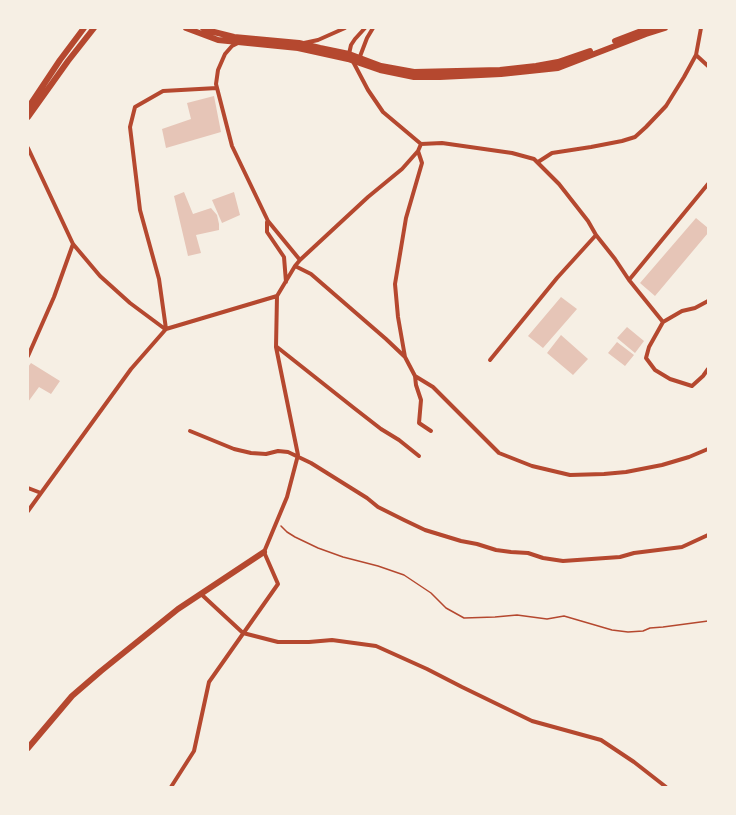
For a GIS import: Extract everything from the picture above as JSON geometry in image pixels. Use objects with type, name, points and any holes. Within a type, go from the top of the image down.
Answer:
[{"type":"main road","points":[[28,108],[60,60],[84,28]]},
{"type":"main road","points":[[28,117],[58,74],[94,28]]},
{"type":"main road","points":[[186,28],[209,38],[238,43],[298,48],[414,72],[500,70],[558,62],[649,28]]},
{"type":"main road","points":[[203,28],[234,37],[299,44],[349,54],[357,61],[380,70],[414,77],[501,74],[558,68],[665,28]]},
{"type":"main road","points":[[28,748],[72,696],[101,671],[178,609],[264,552]]},
{"type":"street","points":[[299,44],[318,40],[345,28]]},
{"type":"street","points":[[349,54],[351,45],[365,28]]},
{"type":"street","points":[[373,28],[357,61],[368,90],[383,112],[421,144],[442,143],[512,153],[534,159],[560,184],[629,280],[663,322]]},
{"type":"street","points":[[538,162],[552,153],[597,146],[635,137],[666,106],[684,77],[696,54],[701,28]]},
{"type":"street","points":[[238,43],[229,50],[221,62],[216,78],[217,88],[232,146],[268,221],[300,260]]},
{"type":"street","points":[[696,54],[708,66]]},
{"type":"street","points":[[166,329],[159,279],[140,210],[130,127],[135,107],[163,91],[217,88]]},
{"type":"street","points":[[171,787],[194,751],[209,682],[278,584],[264,552],[287,497],[298,455],[276,347],[277,296],[300,260],[402,169],[418,152],[421,144]]},
{"type":"street","points":[[28,148],[73,244],[100,276],[130,303],[166,329]]},
{"type":"street","points":[[405,358],[398,317],[395,284],[406,218],[422,163],[418,152]]},
{"type":"street","points":[[629,280],[708,184]]},
{"type":"street","points":[[268,221],[267,232],[284,257],[286,282]]},
{"type":"street","points":[[490,360],[557,278],[596,235]]},
{"type":"street","points":[[28,356],[54,297],[73,244]]},
{"type":"street","points":[[295,266],[311,274],[405,358],[415,376],[416,385],[421,400],[419,423],[431,431]]},
{"type":"street","points":[[28,511],[126,375],[166,329],[277,296]]},
{"type":"street","points":[[708,301],[695,308],[682,311],[663,322],[648,347],[646,358],[655,370],[670,379],[692,386],[708,369]]},
{"type":"street","points":[[276,347],[354,408],[419,456]]},
{"type":"street","points":[[415,376],[433,387],[500,453],[540,467],[570,475],[626,472],[689,457],[708,449]]},
{"type":"street","points":[[190,431],[238,451],[266,454],[284,451],[298,455],[367,498],[378,507],[415,525],[461,541],[503,551],[528,553],[543,558],[563,561],[620,557],[634,553],[682,547],[708,535]]},
{"type":"street","points":[[28,488],[41,493]]},
{"type":"street","points":[[201,594],[243,633],[278,642],[332,640],[376,646],[428,669],[532,721],[601,740],[634,762],[666,787]]},
{"type":"path","points":[[276,524],[280,525],[291,535],[318,548],[342,557],[378,566],[404,575],[431,593],[446,608],[464,618],[517,615],[546,619],[564,616],[612,630],[628,632],[708,621]]},
{"type":"building","points":[[214,96],[221,132],[166,148],[162,129],[191,119],[187,103]]},
{"type":"building","points":[[184,192],[193,214],[211,208],[217,215],[219,224],[219,230],[196,235],[201,253],[188,256],[174,196]]},
{"type":"building","points":[[234,192],[240,215],[222,223],[212,200]]},
{"type":"building","points":[[696,218],[708,228],[708,233],[655,296],[640,283]]},
{"type":"building","points":[[561,297],[577,309],[543,348],[528,336]]},
{"type":"building","points":[[627,327],[644,341],[635,353],[617,338]]},
{"type":"building","points":[[561,335],[588,359],[573,375],[547,353]]},
{"type":"building","points":[[617,342],[634,355],[625,366],[608,353]]},
{"type":"building","points":[[31,363],[60,381],[51,394],[39,387],[28,402],[28,367]]}]
